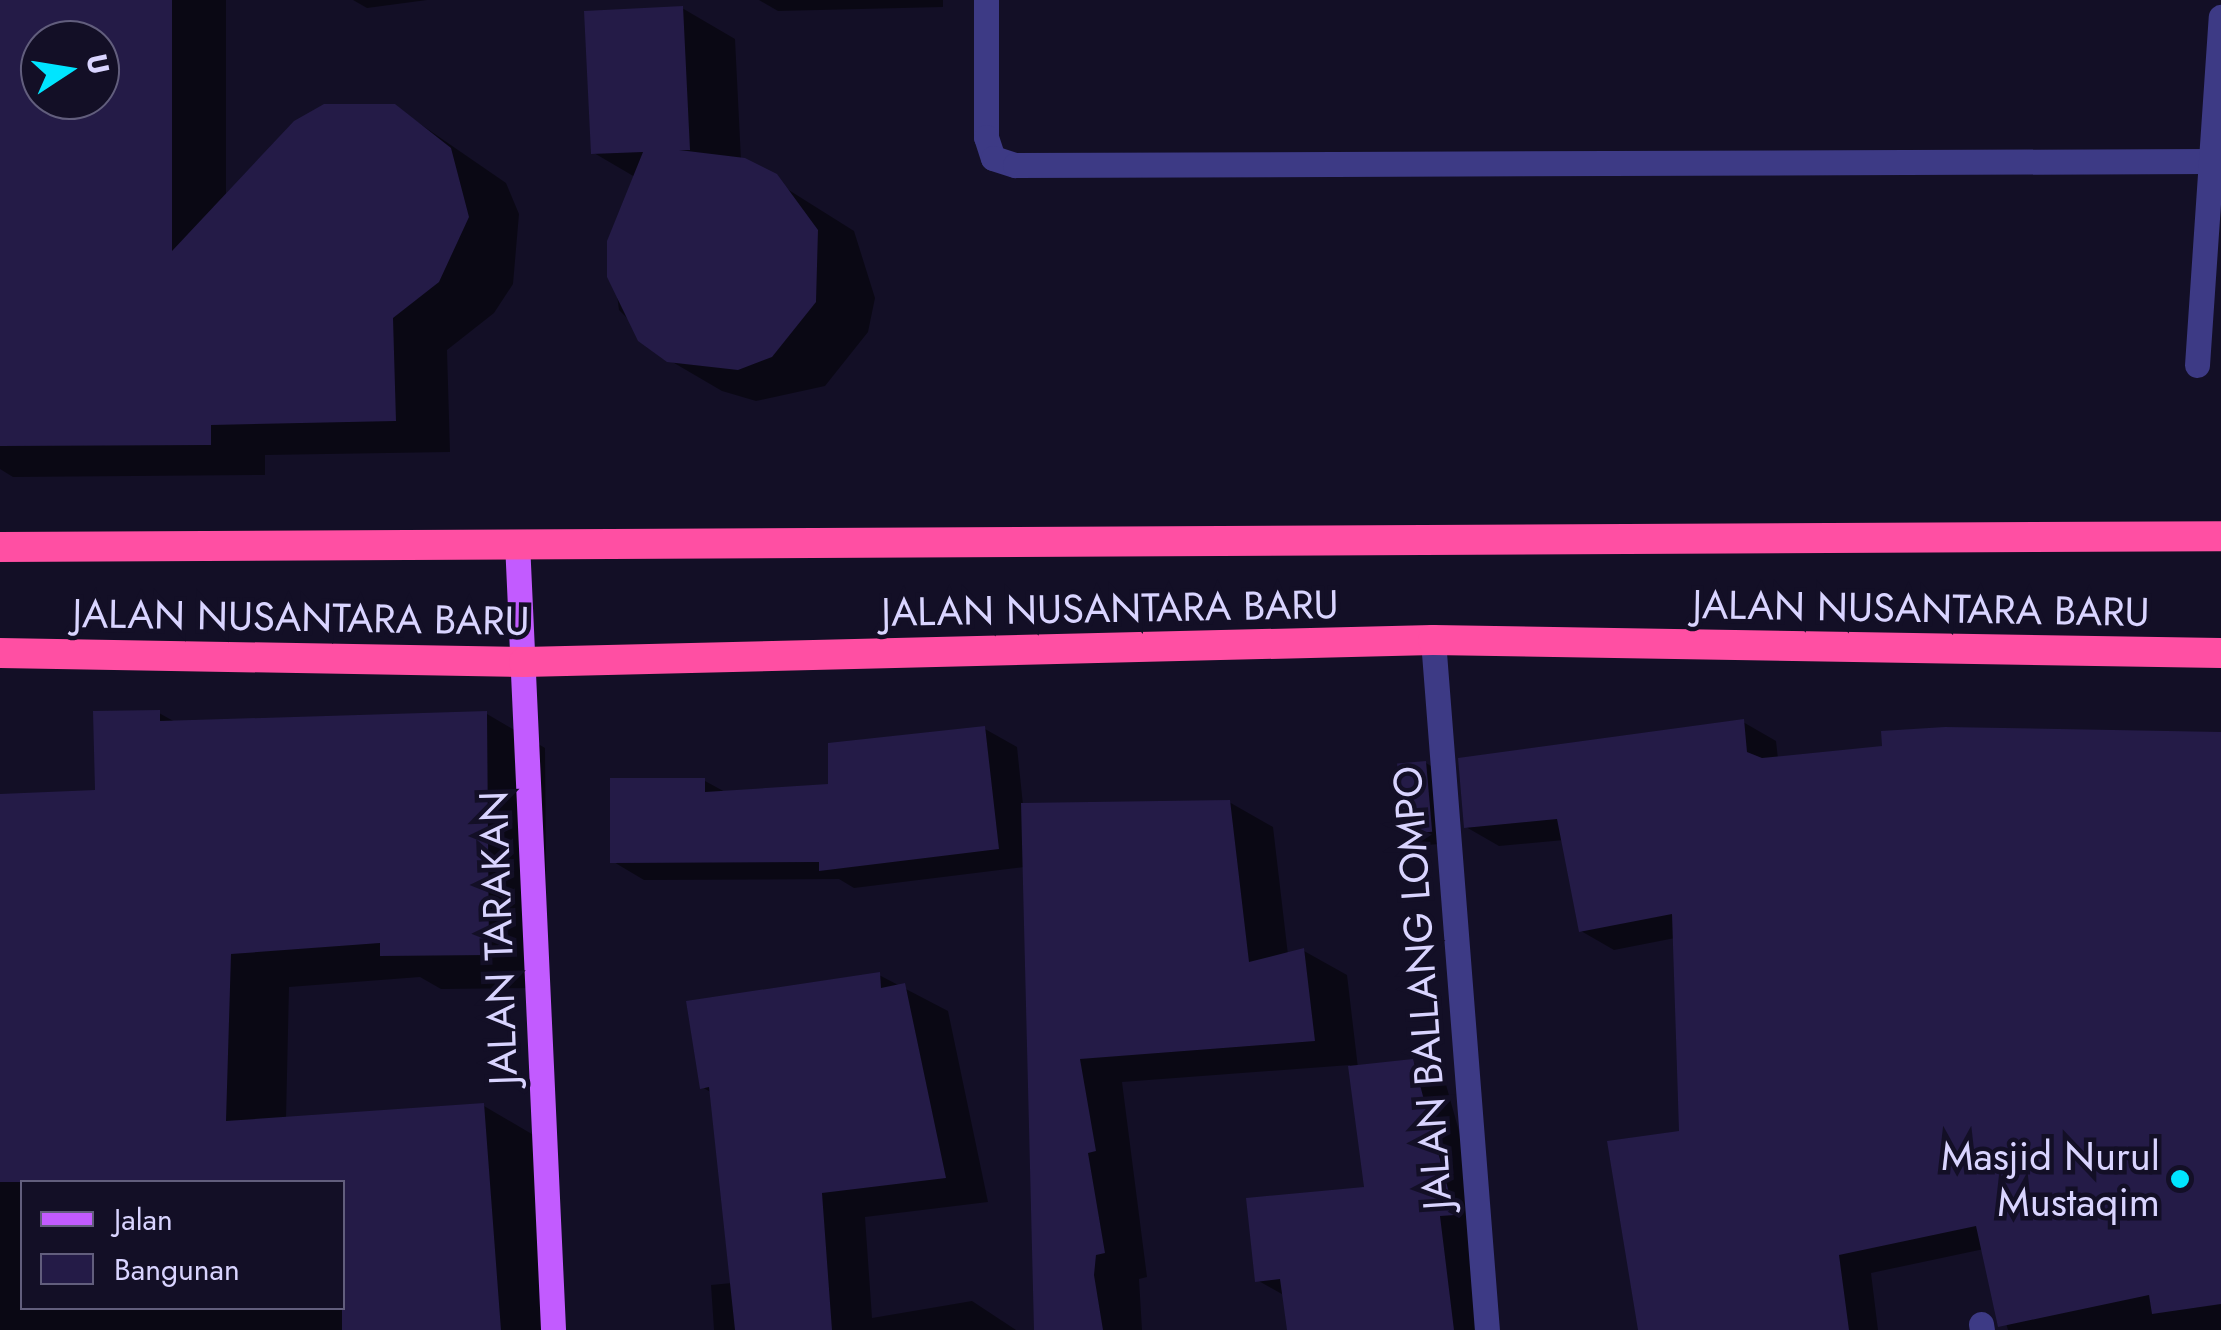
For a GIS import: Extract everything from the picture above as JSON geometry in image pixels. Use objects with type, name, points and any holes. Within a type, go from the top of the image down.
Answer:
[{"type":"highway","name":"JALAN NUSANTARA BARU","points":[[0,547],[2221,536]]},
{"type":"highway","name":"JALAN NUSANTARA BARU","points":[[0,653],[524,662],[1433,640],[2221,653]]},
{"type":"main road","name":"JALAN TARAKAN","points":[[517,542],[553,1330]]},
{"type":"street","points":[[986,0],[986,137],[992,158],[1015,165],[2209,160]]},
{"type":"street","points":[[2197,365],[2221,17]]},
{"type":"street","name":"JALAN BALLANG LOMPO","points":[[1433,640],[1487,1330]]},
{"type":"building","points":[[0,0],[172,0],[172,251],[294,121],[324,104],[395,104],[451,148],[469,217],[439,282],[393,318],[396,421],[211,425],[211,445],[0,446]]},
{"type":"building","points":[[683,6],[690,150],[679,150],[745,158],[777,174],[818,230],[816,302],[772,357],[738,370],[667,362],[638,341],[607,277],[607,241],[643,152],[591,154],[584,11]]},
{"type":"building","points":[[160,710],[160,721],[487,711],[489,955],[380,956],[380,943],[231,954],[226,1121],[484,1103],[501,1330],[342,1330],[345,1180],[0,1182],[0,794],[95,790],[93,711]]},
{"type":"building","points":[[1744,719],[1747,752],[1762,758],[1882,746],[1881,731],[1945,727],[2221,732],[2221,1304],[2152,1314],[2149,1295],[1998,1327],[1976,1226],[1839,1255],[1849,1330],[1638,1330],[1607,1141],[1679,1131],[1672,914],[1579,932],[1557,819],[1464,828],[1458,758]]},
{"type":"building","points":[[985,726],[999,849],[819,871],[819,862],[610,863],[610,778],[705,778],[705,792],[828,784],[828,743]]},
{"type":"building","points":[[1426,761],[1432,832],[1403,834],[1397,764]]},
{"type":"building","points":[[1230,800],[1249,962],[1304,948],[1315,1041],[1080,1059],[1096,1151],[1088,1153],[1105,1253],[1096,1255],[1094,1275],[1103,1330],[1034,1330],[1021,803]]},
{"type":"building","points":[[880,972],[881,988],[905,983],[946,1178],[822,1193],[832,1330],[735,1330],[709,1087],[700,1089],[686,1001]]},
{"type":"building","points":[[1413,1059],[1455,1215],[1440,1216],[1454,1330],[1287,1330],[1280,1279],[1255,1282],[1246,1198],[1364,1187],[1348,1066]]},
{"type":"place","name":"Masjid Nurul Mustaqim","points":[[2180,1179]]}]
